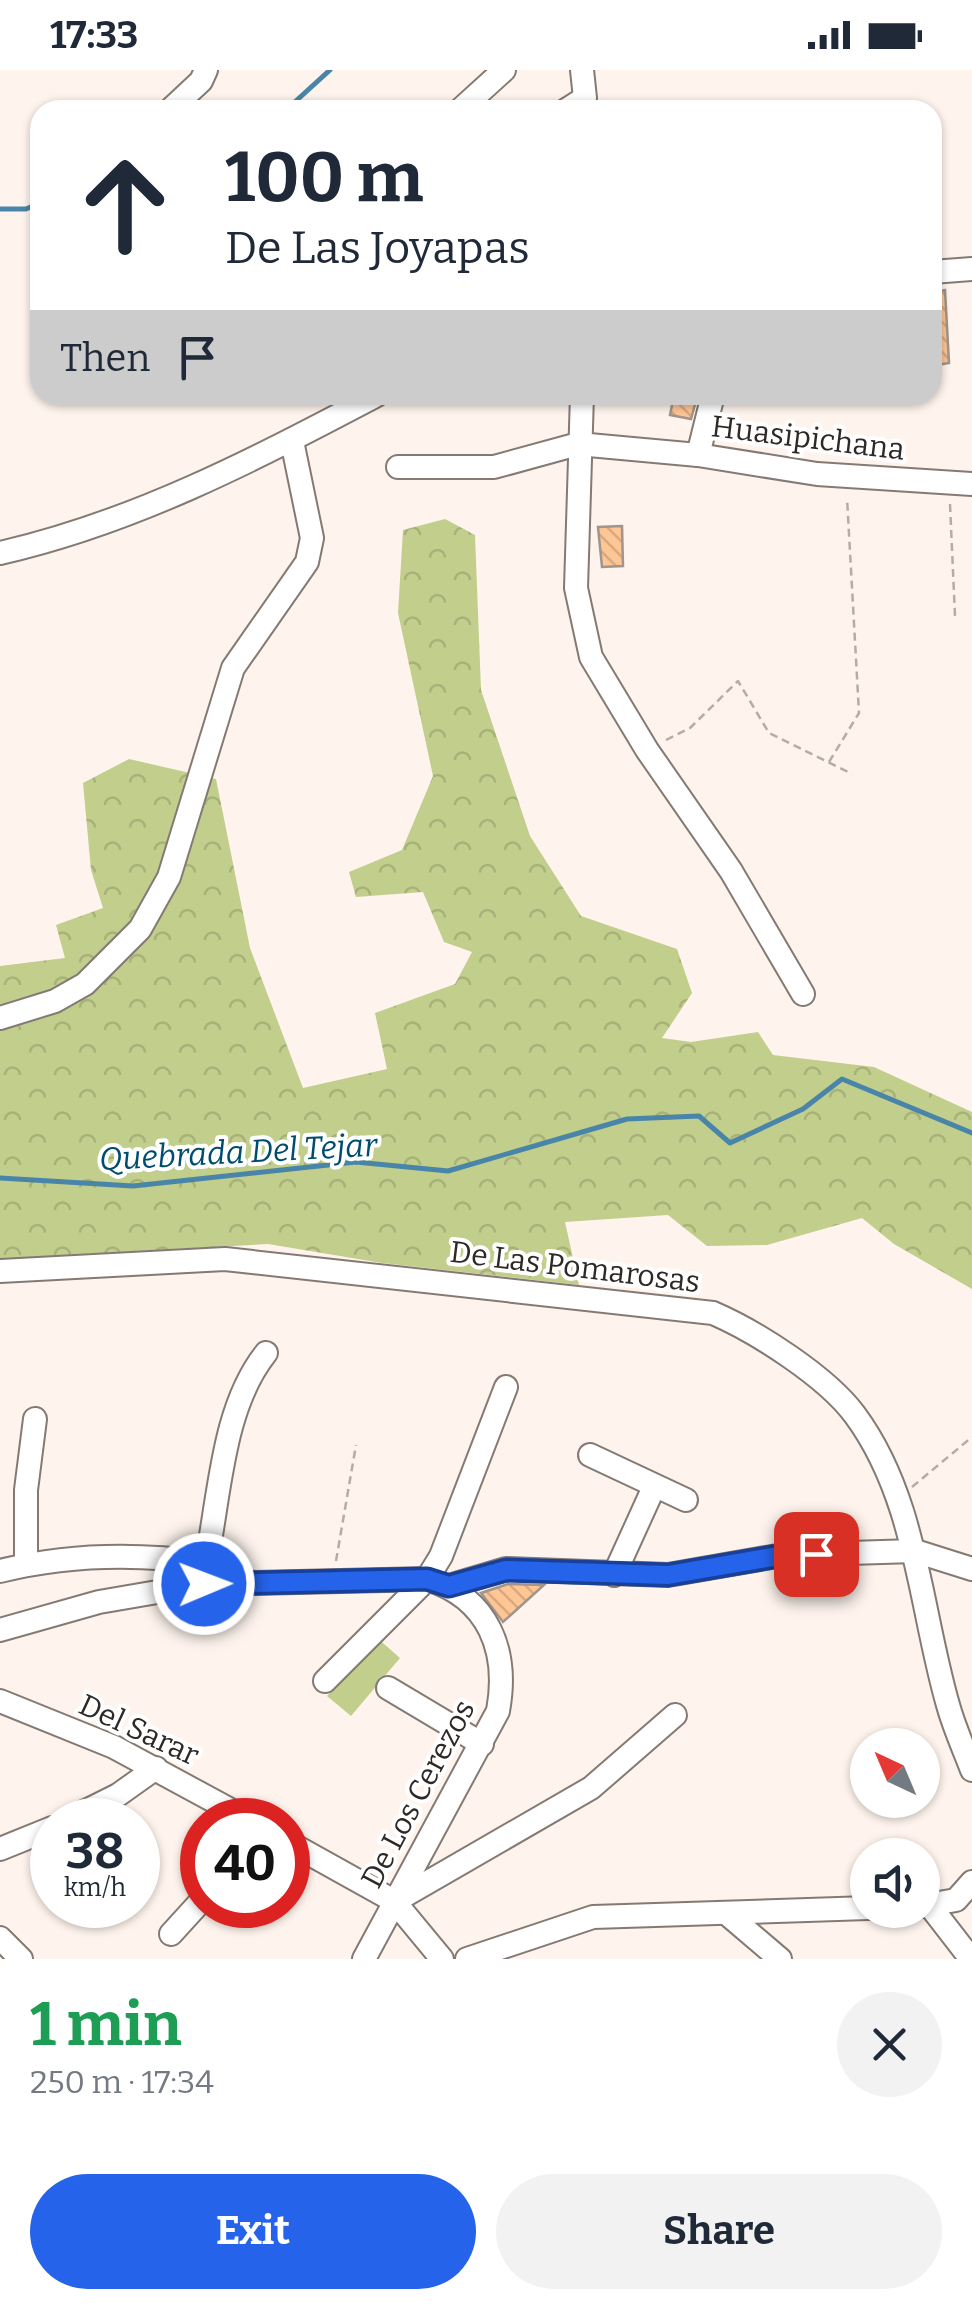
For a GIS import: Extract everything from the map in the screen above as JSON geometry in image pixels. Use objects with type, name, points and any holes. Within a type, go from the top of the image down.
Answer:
[{"type":"street","points":[[181,100],[201,81],[206,70]]},
{"type":"street","points":[[471,100],[504,70]]},
{"type":"street","points":[[582,70],[585,98],[582,100]]},
{"type":"street","points":[[942,271],[972,268]]},
{"type":"street","points":[[0,552],[68,538],[134,514],[359,405]]},
{"type":"street","points":[[581,405],[576,588],[591,658],[647,750],[731,871],[803,994]]},
{"type":"street","points":[[698,455],[710,405]]},
{"type":"street","points":[[0,1018],[55,1001],[85,984],[140,929],[168,877],[233,668],[308,562],[312,538],[292,440]]},
{"type":"street","points":[[398,466],[494,468],[578,444]]},
{"type":"street","name":"Huasipichana","points":[[578,444],[698,455],[846,476],[961,484]]},
{"type":"street","name":"De Las Pomarosas","points":[[0,1271],[225,1259],[713,1313],[804,1370],[855,1414],[896,1500],[914,1551],[948,1706],[972,1770]]},
{"type":"street","points":[[205,1574],[238,1400],[250,1373],[266,1353]]},
{"type":"street","points":[[325,1681],[438,1582],[442,1556],[506,1387]]},
{"type":"street","points":[[26,1565],[26,1490],[35,1419]]},
{"type":"street","points":[[590,1455],[686,1500]]},
{"type":"street","points":[[614,1575],[654,1487]]},
{"type":"street","points":[[0,1572],[26,1565],[132,1555],[205,1574],[332,1582],[438,1582],[506,1570],[668,1575],[784,1555],[914,1551],[972,1569]]},
{"type":"street","points":[[0,1630],[205,1574]]},
{"type":"street","name":"De Los Cerezos","points":[[364,1959],[498,1710],[504,1675],[502,1654],[490,1628],[438,1582]]},
{"type":"street","points":[[388,1688],[482,1744]]},
{"type":"street","name":"Del Sarar","points":[[0,1701],[156,1768],[210,1798]]},
{"type":"street","points":[[394,1902],[591,1788],[675,1715]]},
{"type":"street","points":[[112,1798],[156,1768]]},
{"type":"street","points":[[0,1849],[30,1837]]},
{"type":"street","points":[[310,1854],[394,1902],[442,1959]]},
{"type":"street","points":[[940,1903],[956,1900],[972,1882]]},
{"type":"street","points":[[467,1959],[594,1917],[850,1909]]},
{"type":"street","points":[[726,1913],[780,1959]]},
{"type":"street","points":[[940,1922],[971,1959]]},
{"type":"street","points":[[171,1934],[180,1924]]},
{"type":"street","points":[[0,1938],[20,1959]]},
{"type":"path","points":[[829,762],[859,713],[846,476]]},
{"type":"path","points":[[954,616],[961,484]]},
{"type":"path","points":[[647,750],[690,728],[738,681],[769,732],[852,774]]},
{"type":"path","points":[[896,1500],[972,1438]]},
{"type":"path","points":[[332,1582],[356,1445]]},
{"type":"green space","points":[[445,519],[475,535],[481,690],[530,836],[581,916],[677,949],[692,993],[662,1038],[691,1042],[758,1032],[773,1055],[874,1067],[972,1112],[972,1289],[894,1244],[862,1218],[767,1245],[707,1246],[668,1215],[565,1222],[579,1285],[382,1263],[268,1244],[0,1259],[0,966],[65,958],[56,925],[103,908],[91,870],[83,783],[129,759],[216,779],[250,948],[303,1088],[387,1069],[375,1013],[455,984],[472,952],[444,942],[423,892],[356,897],[349,872],[402,850],[433,776],[398,613],[403,530]]},
{"type":"green space","points":[[376,1637],[400,1658],[351,1716],[327,1696]]},
{"type":"building","points":[[945,290],[949,363],[942,364]]},
{"type":"building","points":[[672,405],[695,405],[691,419],[670,415]]},
{"type":"building","points":[[622,526],[623,566],[602,567],[598,527]]},
{"type":"building","points":[[508,1584],[544,1585],[503,1622],[481,1593]]},
{"type":"waterway","points":[[297,100],[330,70]]},
{"type":"waterway","points":[[0,209],[30,207]]},
{"type":"waterway","name":"Quebrada Del Tejar","points":[[0,1178],[133,1186],[356,1162],[448,1171],[627,1119],[699,1116],[730,1143],[803,1109],[842,1079],[972,1133]]},
{"type":"route","points":[[204,1584],[427,1579],[449,1586],[506,1570],[668,1575],[784,1555],[816,1554]]}]
